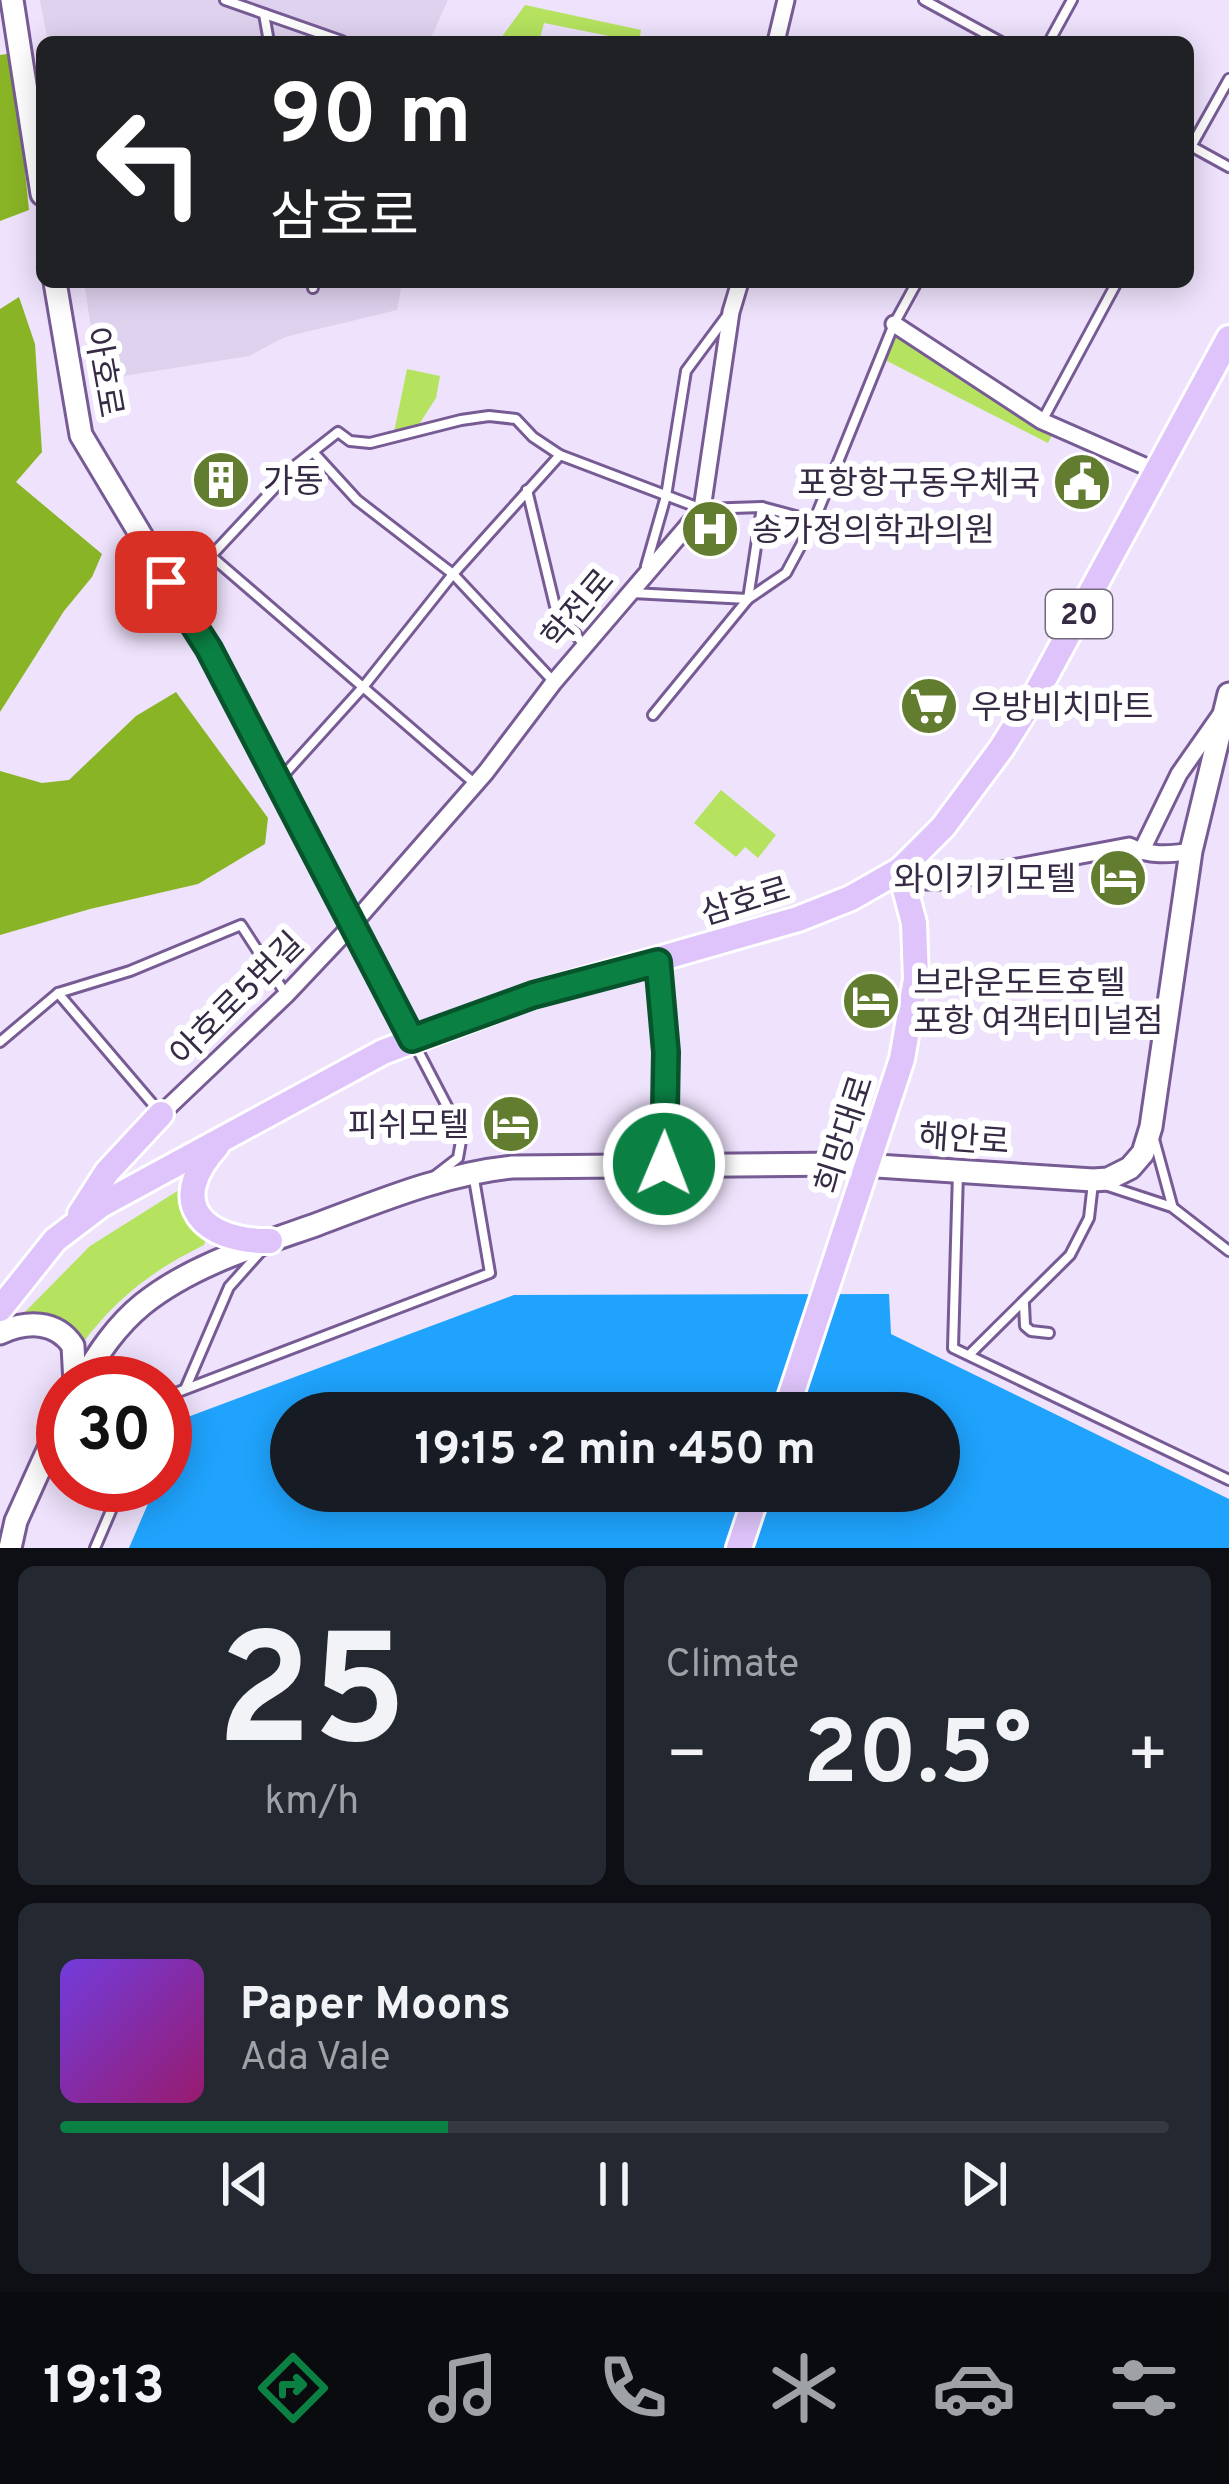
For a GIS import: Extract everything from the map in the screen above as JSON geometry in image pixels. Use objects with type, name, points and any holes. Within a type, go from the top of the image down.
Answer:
[{"type":"main road","name":"삼호로","points":[[3,1294],[75,1223],[129,1187],[412,1039],[533,995],[827,909],[900,870],[943,827],[1038,690],[1229,338]]},
{"type":"main road","name":"희망대로","points":[[791,1392],[902,1059],[916,980],[914,923],[900,870]]},
{"type":"main road","points":[[161,1114],[156,1134],[165,1144],[182,1146],[225,1136]]},
{"type":"main road","points":[[75,1223],[107,1172],[161,1114]]},
{"type":"main road","points":[[225,1136],[196,1176],[194,1210],[210,1229],[223,1235],[270,1241]]},
{"type":"main road","points":[[740,1548],[751,1512]]},
{"type":"street","points":[[12,0],[36,155]]},
{"type":"street","points":[[777,36],[786,0]]},
{"type":"street","name":"아호로","points":[[57,288],[81,435],[209,649],[412,1039]]},
{"type":"street","points":[[702,509],[738,288]]},
{"type":"street","points":[[894,324],[1042,421],[1156,471]]},
{"type":"street","name":"학전로","points":[[353,924],[486,772],[554,682],[702,509]]},
{"type":"street","points":[[1141,852],[1179,773],[1226,703]]},
{"type":"street","points":[[1093,1180],[1108,1179],[1130,1168],[1143,1153],[1151,1127],[1191,851],[1226,703]]},
{"type":"street","points":[[900,870],[925,881],[962,879],[1129,846],[1168,855],[1191,851]]},
{"type":"street","name":"아호로5번길","points":[[161,1114],[353,924]]},
{"type":"street","points":[[658,962],[666,1052],[664,1164]]},
{"type":"street","name":"해안로","points":[[97,1356],[146,1302],[205,1267],[426,1184],[472,1172],[512,1167],[846,1164],[1093,1180]]},
{"type":"street","points":[[0,1333],[29,1324],[57,1329],[74,1346],[75,1356]]},
{"type":"street","points":[[10,1548],[36,1476]]},
{"type":"lane","points":[[225,0],[328,36]]},
{"type":"lane","points":[[924,0],[990,36]]},
{"type":"lane","points":[[1052,36],[1072,0]]},
{"type":"lane","points":[[264,14],[268,36]]},
{"type":"lane","points":[[1194,139],[1229,79]]},
{"type":"lane","points":[[1194,150],[1229,167]]},
{"type":"lane","points":[[653,715],[748,599],[786,573],[814,521],[894,324],[914,288]]},
{"type":"lane","points":[[1042,421],[1115,288]]},
{"type":"lane","points":[[645,572],[666,496],[686,371],[731,312]]},
{"type":"lane","points":[[166,582],[211,556],[296,465],[338,432],[350,441],[389,441],[488,416],[516,419],[560,454],[702,509],[761,507],[814,521]]},
{"type":"lane","points":[[314,453],[357,500],[453,574],[554,682]]},
{"type":"lane","points":[[276,783],[560,454]]},
{"type":"lane","points":[[527,489],[555,606],[586,647]]},
{"type":"lane","points":[[748,599],[761,507]]},
{"type":"lane","points":[[211,556],[473,782]]},
{"type":"lane","points":[[630,593],[748,599]]},
{"type":"lane","points":[[0,1042],[58,993],[241,926],[286,994]]},
{"type":"lane","points":[[58,993],[161,1114]]},
{"type":"lane","points":[[412,1039],[462,1135],[458,1158],[426,1184]]},
{"type":"lane","points":[[1151,1127],[1172,1207]]},
{"type":"lane","points":[[958,1171],[953,1348],[1229,1480]]},
{"type":"lane","points":[[192,1385],[490,1273],[472,1172]]},
{"type":"lane","points":[[968,1355],[1078,1244],[1089,1218],[1093,1180],[1172,1207],[1229,1251]]},
{"type":"lane","points":[[192,1372],[230,1287],[270,1241]]},
{"type":"lane","points":[[1032,1292],[1022,1312],[1025,1326],[1049,1333]]},
{"type":"lane","points":[[95,1548],[110,1512]]},
{"type":"shaded area","points":[[40,0],[448,0],[432,36],[47,36]]},
{"type":"shaded area","points":[[85,288],[401,288],[397,310],[285,337],[249,356],[99,380]]},
{"type":"green space","points":[[525,5],[641,30],[640,36],[609,36],[544,23],[541,36],[502,36]]},
{"type":"green space","points":[[13,53],[29,210],[0,221],[0,55]]},
{"type":"green space","points":[[19,297],[35,344],[42,452],[16,482],[102,554],[92,577],[64,611],[0,712],[0,309]]},
{"type":"green space","points":[[897,336],[1060,420],[1048,443],[885,360]]},
{"type":"green space","points":[[407,369],[440,376],[436,398],[414,432],[394,432]]},
{"type":"green space","points":[[176,692],[268,818],[265,844],[198,884],[0,935],[0,771],[42,783],[69,780],[136,716]]},
{"type":"green space","points":[[721,790],[776,835],[758,858],[745,847],[736,857],[694,823]]},
{"type":"green space","points":[[179,1190],[207,1235],[204,1245],[137,1287],[82,1344],[21,1316],[90,1246]]},
{"type":"water","points":[[889,1294],[891,1334],[1229,1499],[1229,1548],[129,1548],[144,1512],[192,1512],[192,1415],[514,1295]]},
{"type":"place","name":"가동","points":[[221,480]]},
{"type":"place","name":"포항항구동우체국","points":[[1082,482]]},
{"type":"place","name":"송가정의학과의원","points":[[710,529]]},
{"type":"place","name":"우방비치마트","points":[[929,706]]},
{"type":"place","name":"와이키키모텔","points":[[1118,878]]},
{"type":"place","name":"브라운도트호텔 포항 여객터미널점","points":[[871,1001]]},
{"type":"place","name":"피쉬모텔","points":[[511,1124]]},
{"type":"route","points":[[166,582],[209,649],[412,1039],[533,995],[658,962],[666,1052],[664,1164]]}]
